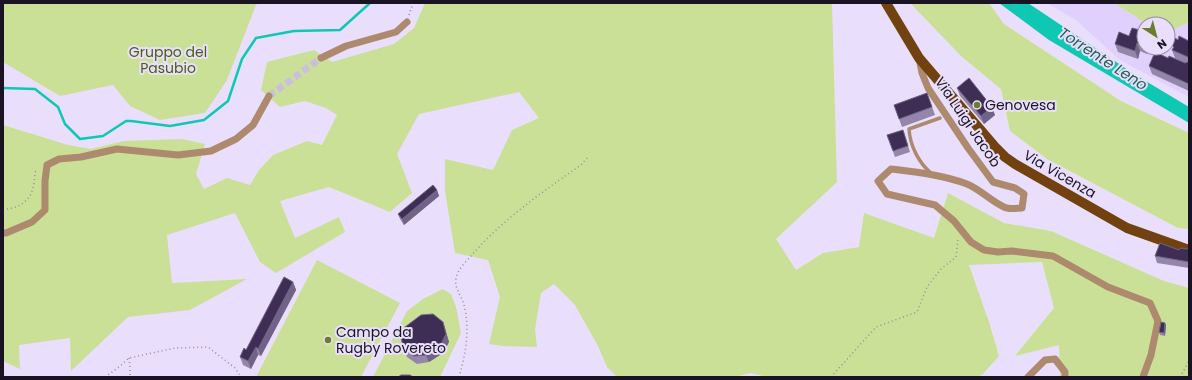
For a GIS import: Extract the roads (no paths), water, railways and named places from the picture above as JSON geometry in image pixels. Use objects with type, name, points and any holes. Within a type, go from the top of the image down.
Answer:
[{"type":"main road","name":"Via Vicenza","points":[[886,3],[919,58],[1005,157],[1127,228],[1189,250]]},
{"type":"street","points":[[322,58],[346,46],[396,32],[407,22]]},
{"type":"street","name":"Via Luigi Jacob","points":[[919,58],[922,73],[928,88],[968,148],[993,182],[1015,188],[1024,194],[1022,208],[1005,208],[981,191],[968,184],[936,176],[891,169],[878,181],[887,194],[935,206],[954,221],[971,242],[984,250],[998,252],[1019,251],[1053,256],[1108,287],[1150,303],[1158,320],[1151,355],[1143,377]]},
{"type":"street","points":[[3,233],[6,234],[32,222],[45,210],[44,181],[47,165],[59,159],[82,157],[117,149],[178,155],[211,151],[236,139],[253,125],[269,96]]},
{"type":"street","points":[[1028,377],[1045,360],[1055,359],[1065,372],[1065,377]]},
{"type":"lane","points":[[936,176],[920,162],[909,129],[940,118]]},
{"type":"water","name":"Torrente Leno","points":[[999,3],[1028,3],[1134,74],[1189,107],[1189,123],[1049,40]]},
{"type":"waterway","points":[[3,88],[35,89],[58,107],[65,124],[80,139],[103,136],[126,121],[170,126],[204,120],[228,101],[242,59],[256,38],[294,31],[340,30],[370,3]]},
{"type":"tunnel","points":[[269,96],[321,58]]},
{"type":"place","name":"Genovesa","points":[[977,105]]},
{"type":"place","name":"Campo da Rugby Rovereto","points":[[328,340]]},
{"type":"park label","name":"Gruppo del Pasubio","points":[[168,60]]}]
